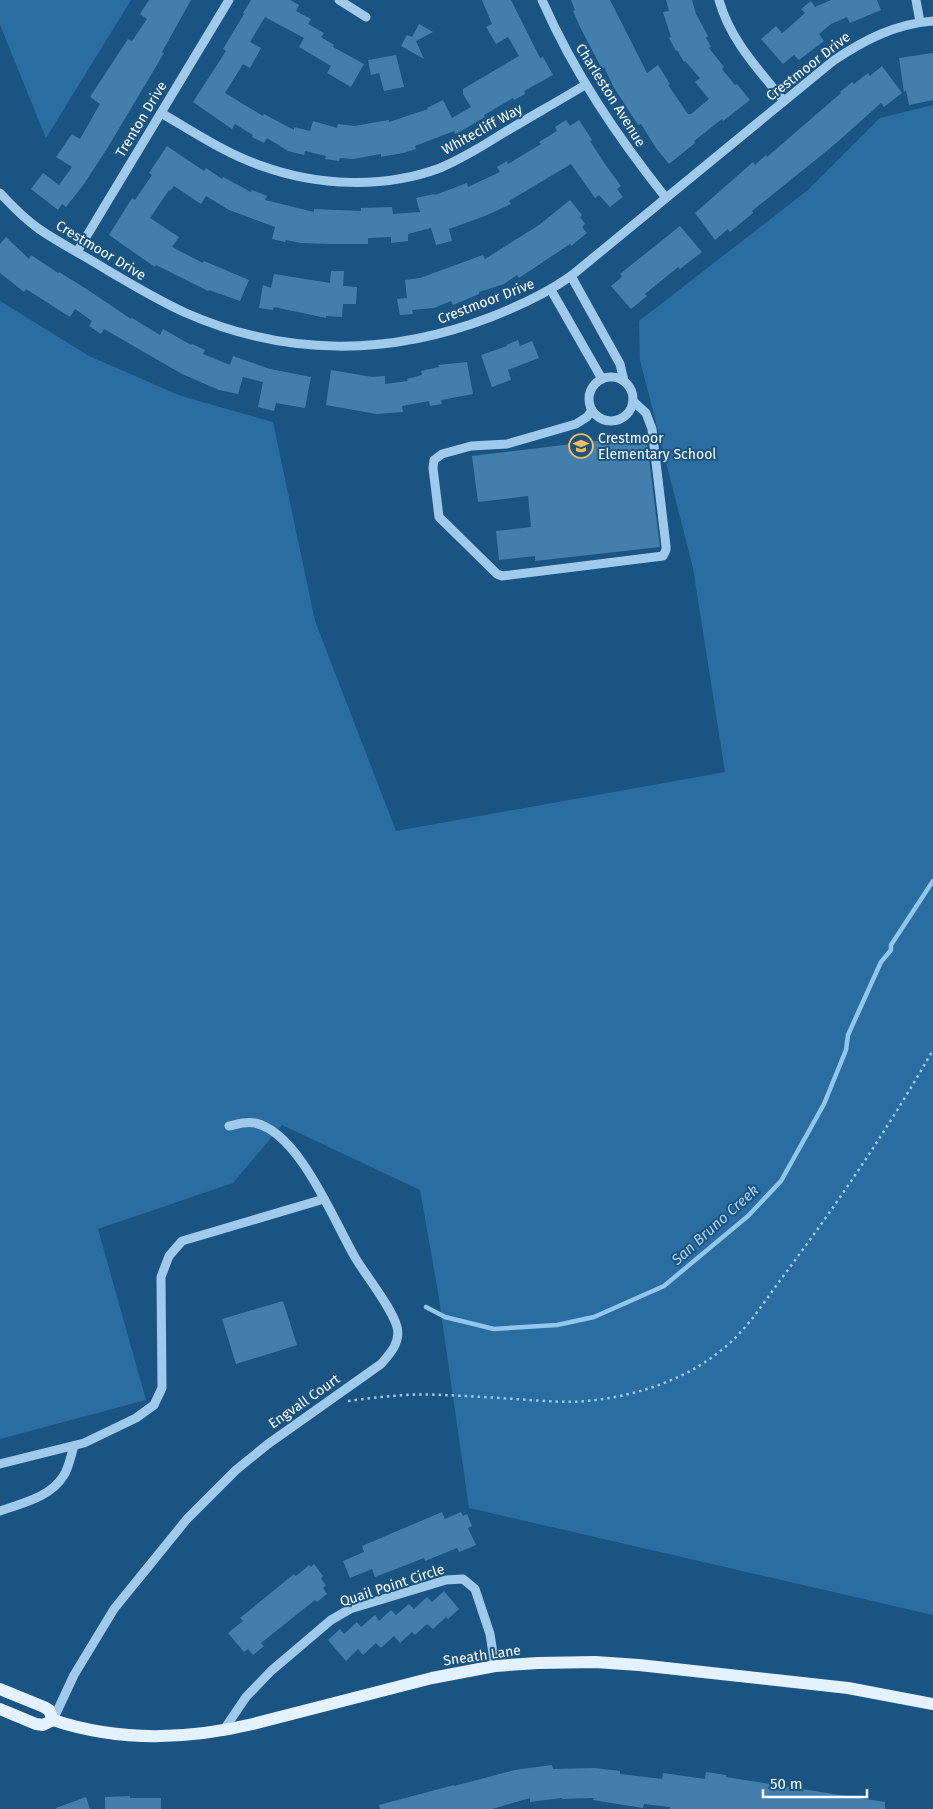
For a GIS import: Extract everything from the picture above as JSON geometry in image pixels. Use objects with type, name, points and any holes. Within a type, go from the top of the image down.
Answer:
[{"type":"main road","name":"Sneath Lane","points":[[0,1709],[36,1724],[43,1725],[53,1720],[94,1731],[131,1737],[176,1736],[223,1731],[432,1678],[495,1666],[560,1662],[623,1664],[840,1687],[929,1704]]},
{"type":"main road","name":"Sneath Lane","points":[[0,1689],[44,1707],[48,1710],[53,1720]]},
{"type":"street","name":"Trenton Drive","points":[[77,252],[229,0]]},
{"type":"street","points":[[339,0],[366,16]]},
{"type":"street","name":"Charleston Avenue","points":[[542,0],[585,85],[633,156],[666,198]]},
{"type":"street","points":[[719,0],[736,39],[784,101]]},
{"type":"street","points":[[916,0],[920,22]]},
{"type":"street","name":"Crestmoor Drive","points":[[0,193],[39,228],[156,299],[188,314],[254,336],[292,343],[364,347],[401,342],[472,325],[551,290],[571,276],[833,61],[859,43],[890,30],[920,22],[933,21]]},
{"type":"street","name":"Whitecliff Way","points":[[161,113],[229,152],[261,166],[298,177],[334,182],[369,182],[406,177],[440,168],[469,154],[585,85]]},
{"type":"street","points":[[571,276],[620,364],[624,381],[631,390],[633,401],[627,414],[615,420],[602,419],[592,410],[589,399],[590,392],[596,382],[602,378],[613,377],[624,381]]},
{"type":"street","points":[[551,290],[602,378]]},
{"type":"street","points":[[592,410],[587,417],[576,424],[507,444],[471,446],[442,454],[434,460],[433,468],[439,517],[496,574],[502,576],[663,556],[666,546],[652,429],[646,413],[633,401]]},
{"type":"street","name":"Engvall Court","points":[[53,1720],[74,1675],[114,1609],[187,1519],[236,1470],[268,1444],[381,1364],[391,1354],[397,1342],[398,1328],[392,1315],[340,1232],[324,1199],[299,1158],[284,1141],[268,1128],[256,1123],[244,1122],[229,1126]]},
{"type":"street","points":[[0,1464],[84,1443],[136,1418],[154,1405],[162,1388],[160,1277],[169,1256],[182,1241],[324,1199]]},
{"type":"street","points":[[0,1510],[28,1502],[55,1486],[65,1474],[74,1446]]},
{"type":"street","name":"Quail Point Circle","points":[[223,1731],[246,1697],[271,1671],[331,1620],[350,1609],[446,1580],[463,1579],[475,1589],[490,1634],[495,1666]]},
{"type":"path","points":[[322,1405],[398,1394],[558,1402],[585,1401],[613,1397],[657,1385],[689,1372],[718,1354],[741,1334],[831,1212],[901,1105],[933,1050]]},
{"type":"shaded area","points":[[0,0],[131,0],[46,138],[0,25]]},
{"type":"shaded area","points":[[933,105],[933,1615],[469,1508],[438,1292],[420,1190],[282,1125],[233,1183],[98,1229],[146,1400],[0,1439],[0,301],[89,356],[181,396],[273,422],[315,621],[396,831],[725,772],[693,568],[640,360],[639,321],[808,190],[880,118]]},
{"type":"building","points":[[149,0],[191,0],[162,52],[164,53],[108,147],[84,184],[66,207],[62,204],[58,210],[31,189],[43,173],[59,185],[72,167],[56,157],[72,134],[80,139],[100,104],[90,97],[128,39],[132,41],[147,19],[140,14]]},
{"type":"building","points":[[251,0],[290,0],[299,5],[296,11],[311,19],[308,24],[324,33],[321,37],[334,45],[333,47],[364,64],[351,87],[327,73],[331,66],[299,47],[304,38],[265,17],[250,42],[261,48],[250,68],[243,64],[225,93],[263,116],[264,114],[294,130],[294,127],[310,131],[313,121],[337,128],[338,124],[354,126],[389,120],[389,122],[428,109],[443,100],[452,118],[471,107],[463,94],[463,89],[519,56],[508,37],[496,44],[486,27],[492,24],[482,0],[511,0],[540,58],[543,57],[553,75],[524,91],[525,94],[514,100],[513,98],[484,115],[485,117],[463,130],[455,134],[454,131],[415,146],[416,149],[381,157],[381,154],[353,159],[340,158],[339,161],[325,159],[326,156],[305,151],[304,155],[288,151],[267,138],[264,143],[252,137],[253,135],[235,124],[232,129],[193,102],[226,51],[223,49]]},
{"type":"building","points":[[571,0],[610,0],[647,73],[658,65],[670,84],[668,85],[688,114],[691,114],[709,99],[695,82],[700,78],[684,62],[669,38],[671,37],[663,12],[669,11],[666,0],[692,0],[696,14],[708,36],[706,38],[711,47],[709,48],[724,67],[722,69],[750,100],[694,141],[695,143],[669,164],[641,124],[638,125],[613,86],[604,67],[602,69],[580,27],[573,11],[575,10]]},
{"type":"building","points":[[831,0],[877,0],[881,10],[850,23],[847,17],[831,24],[819,34],[824,41],[799,60],[794,55],[783,64],[761,39],[776,26],[782,33],[786,30],[805,13],[801,9],[811,1],[815,7]]},
{"type":"building","points":[[419,24],[433,32],[416,41],[424,59],[401,46],[407,35],[412,37]]},
{"type":"building","points":[[933,53],[933,100],[909,105],[906,90],[904,92],[899,58]]},
{"type":"building","points":[[396,55],[404,87],[384,91],[379,73],[371,75],[368,60]]},
{"type":"building","points":[[882,66],[902,93],[884,107],[881,103],[834,145],[752,211],[753,213],[730,232],[728,229],[715,240],[695,213],[753,162],[755,165],[766,155],[767,157],[852,82],[854,84],[868,73],[870,76]]},
{"type":"building","points":[[566,120],[570,126],[579,120],[592,140],[590,141],[621,186],[617,189],[623,197],[610,207],[599,195],[595,198],[571,164],[509,201],[511,204],[449,229],[452,241],[436,245],[431,228],[408,234],[408,241],[391,243],[391,237],[368,238],[368,244],[301,243],[272,239],[275,227],[229,210],[206,196],[201,204],[174,186],[169,190],[150,218],[179,237],[172,247],[203,263],[204,261],[249,280],[240,301],[208,291],[156,265],[155,267],[109,235],[132,198],[135,200],[152,175],[149,173],[167,146],[204,171],[206,168],[222,179],[223,177],[251,192],[252,190],[267,196],[265,200],[314,212],[314,209],[361,211],[361,208],[392,207],[393,214],[420,212],[416,198],[435,195],[467,183],[468,187],[500,172],[497,167],[507,161],[508,164],[541,144],[539,142],[557,131],[555,127]]},
{"type":"building","points":[[570,200],[582,215],[580,217],[585,224],[582,227],[587,233],[571,246],[570,244],[519,278],[517,275],[504,284],[479,292],[479,294],[453,305],[451,301],[434,308],[412,310],[413,314],[400,315],[397,299],[407,298],[405,280],[420,278],[483,255],[485,259],[539,225]]},
{"type":"building","points":[[680,226],[702,252],[680,269],[678,267],[645,294],[647,296],[631,309],[611,286],[622,277],[620,274]]},
{"type":"building","points":[[6,237],[29,259],[31,255],[131,319],[160,335],[163,329],[191,345],[205,350],[203,354],[230,365],[233,356],[270,369],[311,377],[305,408],[276,403],[274,411],[258,407],[263,382],[243,377],[238,394],[219,390],[182,374],[104,329],[101,334],[89,326],[92,321],[75,309],[70,317],[26,289],[24,292],[0,273],[0,244]]},
{"type":"building","points":[[331,271],[344,271],[343,286],[357,287],[356,304],[343,304],[342,317],[326,316],[326,318],[274,307],[273,310],[259,308],[263,285],[271,288],[274,274],[330,283]]},
{"type":"building","points":[[518,340],[520,346],[532,341],[539,358],[508,370],[511,380],[492,387],[481,355]]},
{"type":"building","points":[[467,362],[473,394],[441,400],[442,404],[430,406],[429,401],[402,406],[403,412],[376,414],[326,405],[331,370],[372,377],[385,376],[385,384],[408,381],[407,379],[422,375],[421,371],[439,367],[438,365]]},
{"type":"building","points":[[646,435],[660,547],[535,561],[535,556],[499,560],[496,531],[531,527],[528,496],[478,502],[472,456]]},
{"type":"building","points":[[283,1301],[297,1345],[236,1364],[222,1319]]},
{"type":"building","points":[[442,1512],[445,1519],[461,1512],[463,1516],[467,1514],[472,1526],[468,1528],[476,1545],[459,1552],[457,1548],[425,1561],[424,1558],[375,1577],[372,1569],[350,1578],[343,1561],[364,1552],[362,1546]]},
{"type":"building","points":[[314,1564],[323,1576],[321,1579],[326,1585],[323,1588],[327,1594],[317,1602],[315,1600],[261,1643],[264,1646],[253,1655],[248,1649],[244,1652],[228,1633],[243,1621],[240,1618],[294,1574],[296,1576],[309,1565],[311,1567]]},
{"type":"building","points":[[444,1591],[459,1609],[448,1619],[446,1617],[433,1629],[427,1624],[415,1635],[412,1632],[400,1643],[394,1636],[381,1648],[376,1643],[363,1655],[358,1649],[346,1661],[328,1640],[340,1629],[344,1634],[357,1622],[361,1627],[375,1615],[379,1621],[391,1610],[396,1615],[409,1604],[414,1609],[427,1597],[432,1602]]},
{"type":"building","points":[[552,1765],[553,1769],[595,1768],[620,1771],[620,1774],[662,1779],[663,1773],[705,1779],[706,1772],[726,1775],[726,1777],[885,1802],[885,1809],[670,1809],[670,1807],[644,1804],[643,1808],[593,1800],[594,1798],[562,1798],[530,1802],[530,1798],[492,1809],[380,1809],[379,1805],[515,1770]]},
{"type":"building","points":[[130,1796],[130,1798],[161,1798],[161,1809],[105,1809],[105,1797]]},
{"type":"building","points":[[86,1797],[90,1809],[56,1808]]},
{"type":"waterway","name":"San Bruno Creek","points":[[426,1307],[445,1317],[494,1329],[557,1325],[594,1317],[664,1286],[748,1216],[781,1181],[824,1104],[846,1050],[848,1035],[881,962],[891,950],[891,945],[933,881]]},
{"type":"place","name":"Crestmoor Elementary School","points":[[581,446]]}]
